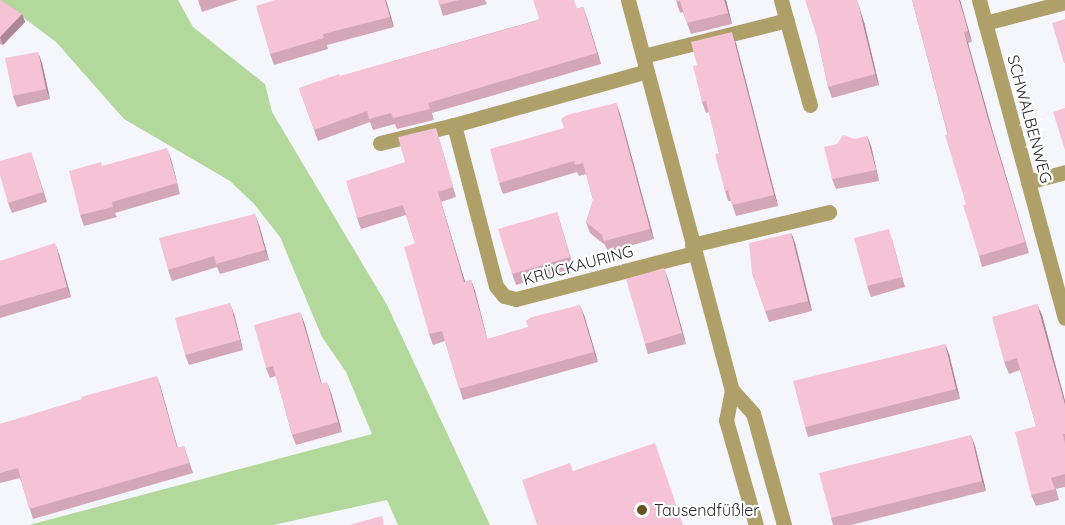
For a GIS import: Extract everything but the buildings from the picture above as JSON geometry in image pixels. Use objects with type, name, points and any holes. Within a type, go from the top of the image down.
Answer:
[{"type":"street","points":[[628,0],[732,390],[726,420],[756,525]]},
{"type":"street","points":[[781,0],[810,105]]},
{"type":"street","name":"SCHWALBENWEG","points":[[979,0],[1065,318]]},
{"type":"street","points":[[985,23],[1065,2]]},
{"type":"street","points":[[380,143],[454,125],[787,20]]},
{"type":"street","name":"KRÜCKAURING","points":[[454,125],[496,286],[504,296],[516,299],[829,212]]},
{"type":"street","points":[[1028,182],[1065,172]]},
{"type":"street","points":[[732,390],[753,413],[784,525]]},
{"type":"green space","points":[[0,0],[178,0],[193,27],[265,84],[272,112],[387,305],[490,525],[398,525],[387,500],[273,525],[29,525],[372,434],[346,372],[322,337],[280,237],[254,204],[230,181],[124,119],[56,42]]},
{"type":"place","name":"Tausendfüßler","points":[[642,510]]}]
